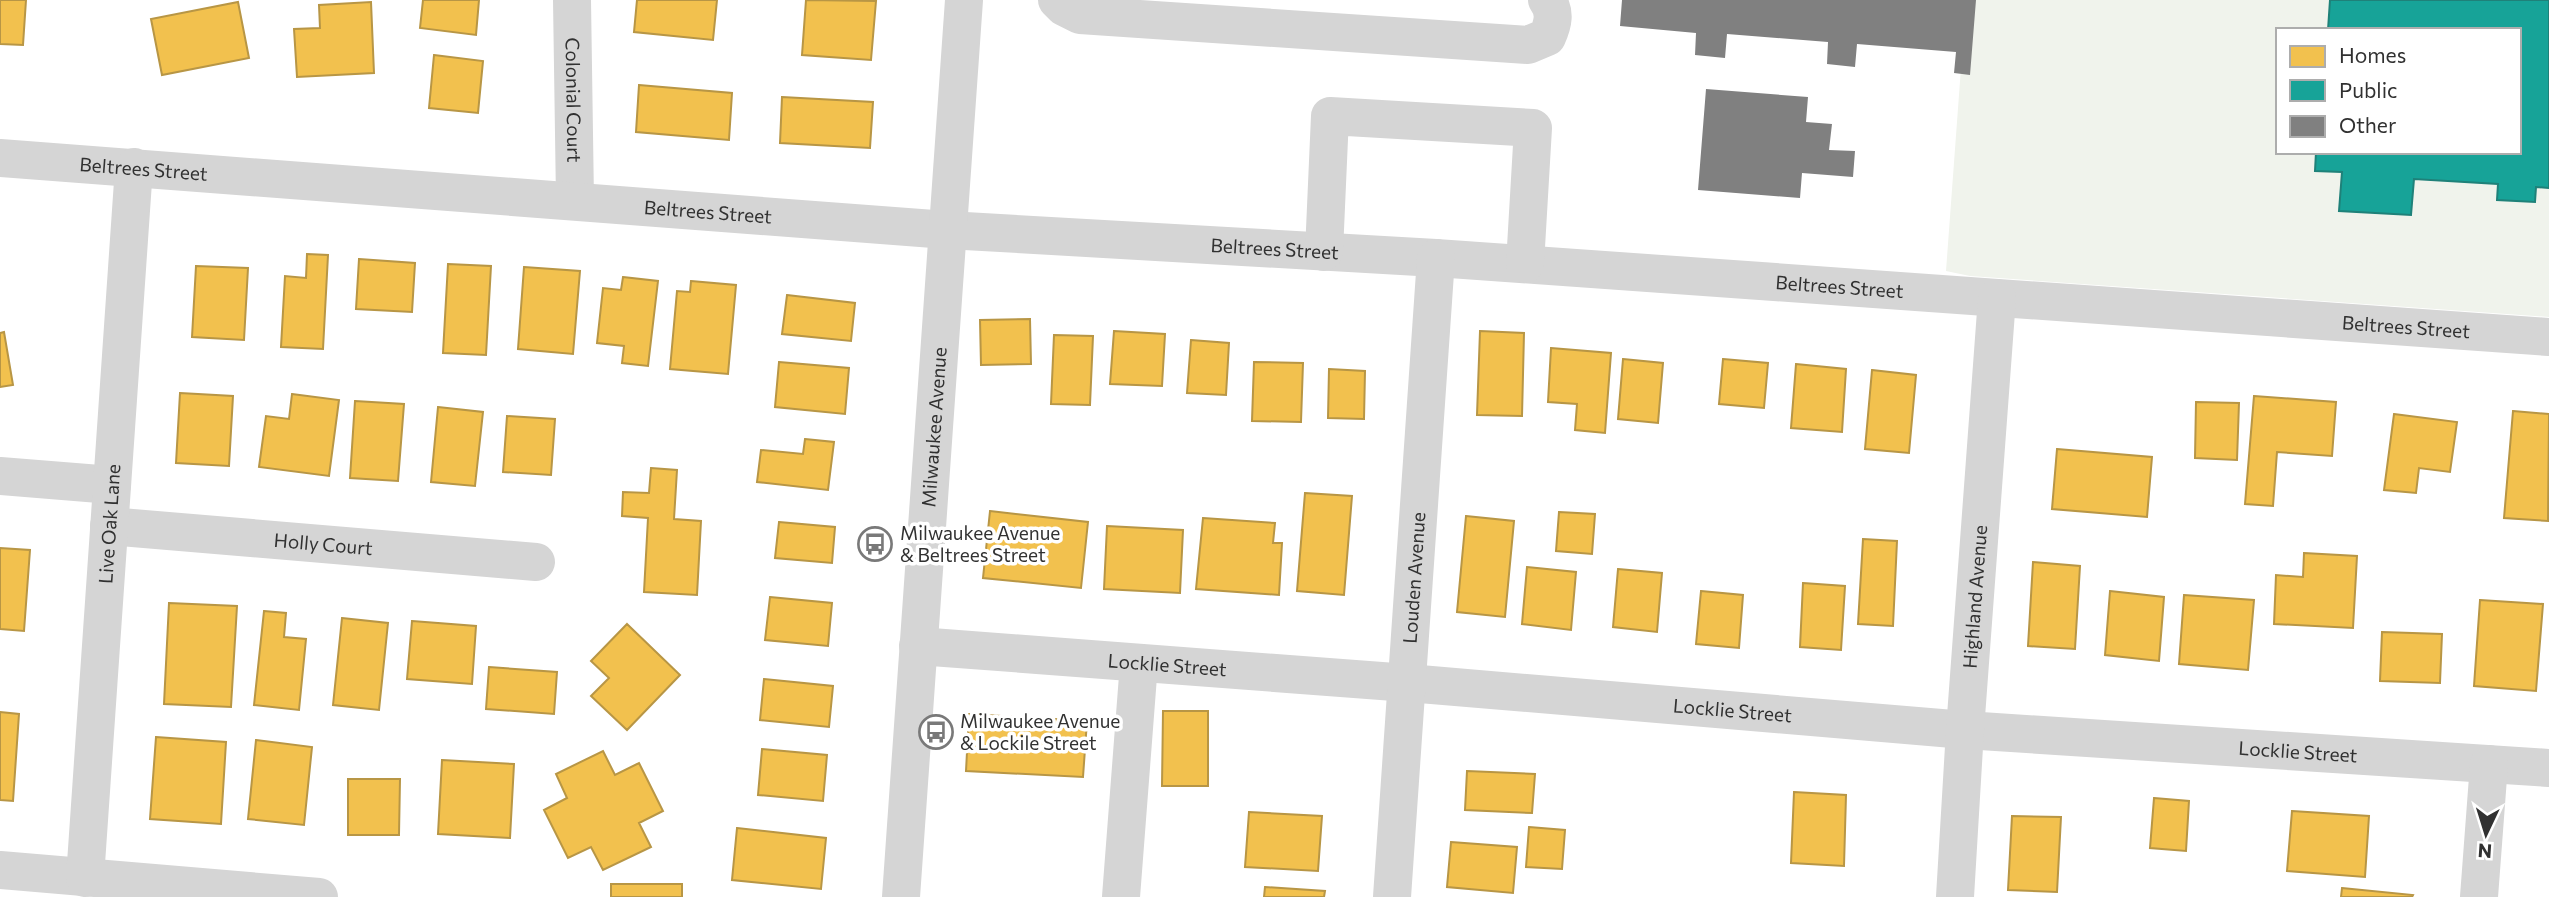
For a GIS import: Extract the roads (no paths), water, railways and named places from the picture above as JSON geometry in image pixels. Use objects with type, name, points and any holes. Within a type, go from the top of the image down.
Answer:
[{"type":"street","name":"Colonial Court","points":[[572,0],[575,200]]},
{"type":"street","name":"Milwaukee Avenue","points":[[901,897],[964,0]]},
{"type":"street","points":[[1057,0],[1080,15],[1528,45],[1547,37],[1552,26],[1553,13],[1547,0]]},
{"type":"street","points":[[1324,251],[1330,116],[1533,128],[1525,264]]},
{"type":"street","name":"Beltrees Street","points":[[0,158],[947,230],[1436,258],[2549,337]]},
{"type":"street","name":"Live Oak Lane","points":[[85,878],[134,167]]},
{"type":"street","name":"Louden Avenue","points":[[1392,897],[1436,258]]},
{"type":"street","name":"Highland Avenue","points":[[1955,897],[1997,298]]},
{"type":"street","points":[[0,475],[112,485]]},
{"type":"street","name":"Holly Court","points":[[109,526],[536,562]]},
{"type":"street","name":"Locklie Street","points":[[918,646],[1408,683],[1965,730],[2549,768]]},
{"type":"street","points":[[1121,897],[1139,663]]},
{"type":"street","points":[[2479,897],[2489,764]]},
{"type":"street","points":[[0,870],[319,897]]},
{"type":"place","name":"Milwaukee Avenue & Beltrees Street","points":[[875,544]]},
{"type":"place","name":"Milwaukee Avenue & Lockile Street","points":[[936,732]]}]
